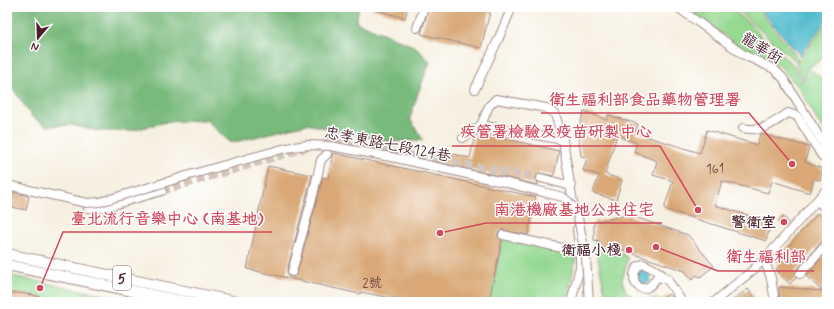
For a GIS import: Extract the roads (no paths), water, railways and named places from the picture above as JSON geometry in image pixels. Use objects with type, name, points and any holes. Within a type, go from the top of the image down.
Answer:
[{"type":"main road","name":"5","points":[[7,254],[237,302]]},
{"type":"main road","name":"5","points":[[7,265],[186,302]]},
{"type":"street","points":[[417,28],[424,7]]},
{"type":"street","points":[[475,89],[512,7]]},
{"type":"street","name":"龍華街","points":[[677,7],[744,55],[774,69],[783,78],[827,149]]},
{"type":"street","points":[[463,138],[481,125],[489,106],[496,99],[546,108],[554,114],[563,140],[580,252],[580,267],[571,302]]},
{"type":"street","points":[[743,128],[752,131],[771,126],[788,113],[796,116],[822,156],[827,159]]},
{"type":"street","points":[[481,125],[563,140]]},
{"type":"street","name":"忠孝東路七段124巷","points":[[82,202],[100,202],[286,148],[308,145],[330,146],[396,158],[563,197],[569,202],[577,213],[586,258],[589,302]]},
{"type":"street","points":[[292,272],[321,160],[327,154]]},
{"type":"street","points":[[541,178],[571,186]]},
{"type":"street","points":[[7,185],[82,202],[88,208],[102,208],[162,191]]},
{"type":"street","points":[[714,302],[753,270],[771,252],[827,189]]},
{"type":"street","points":[[817,201],[827,209]]},
{"type":"street","points":[[503,235],[580,252]]},
{"type":"street","points":[[800,274],[827,244]]},
{"type":"street","points":[[764,259],[771,278],[775,302]]},
{"type":"street","points":[[668,279],[682,302]]},
{"type":"water","points":[[758,7],[827,7],[827,19],[800,56]]},
{"type":"water","points":[[641,270],[647,270],[651,274],[651,280],[647,284],[641,284],[637,280],[637,274]]},
{"type":"tunnel","points":[[162,191],[329,141],[541,178]]},
{"type":"place","name":"衛生福利部食品藥物管理署","points":[[792,164]]},
{"type":"place","name":"疾管署檢驗及疫苗研製中心","points":[[698,210]]},
{"type":"place","name":"警衛室","points":[[784,222]]},
{"type":"place","name":"南港機廠基地公共住宅","points":[[440,233]]},
{"type":"place","name":"衛生福利部","points":[[656,247]]},
{"type":"place","name":"衛福小棧","points":[[629,250]]},
{"type":"place","name":"臺北流行音樂中心 (南基地)","points":[[40,288]]}]
